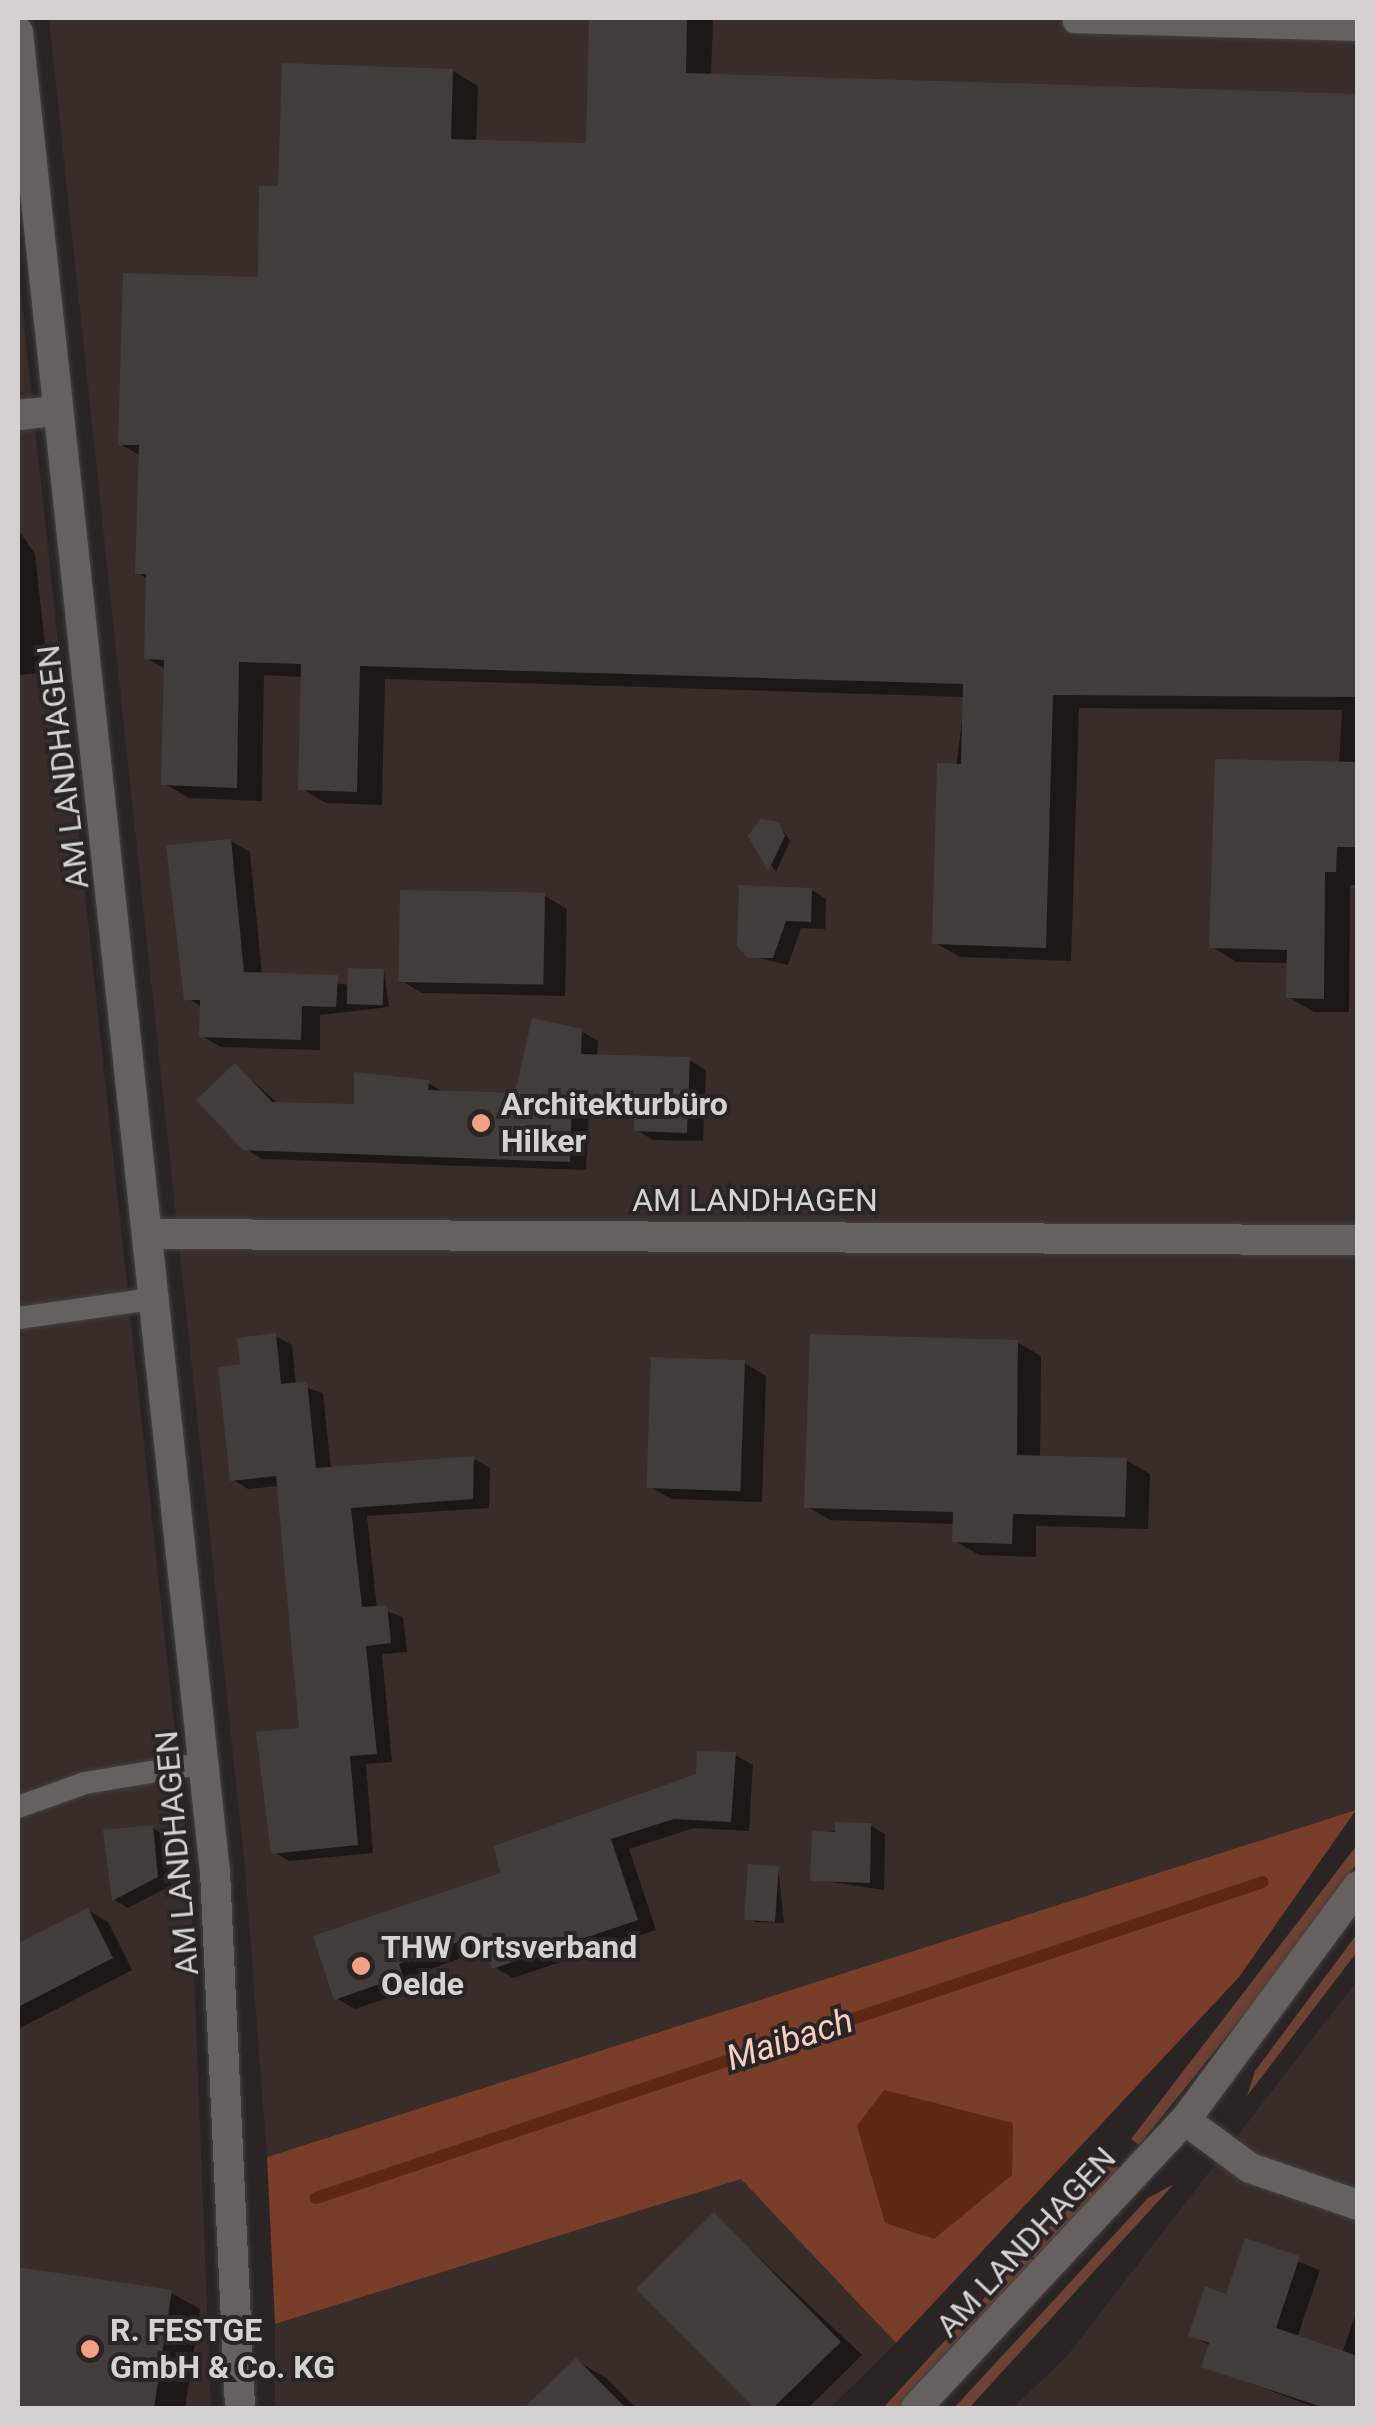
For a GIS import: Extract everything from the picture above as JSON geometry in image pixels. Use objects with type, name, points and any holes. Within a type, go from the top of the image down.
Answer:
[{"type":"street","name":"AM LANDHAGEN","points":[[18,32],[152,1234],[205,1763],[232,2122],[240,2408]]},
{"type":"street","points":[[18,415],[58,411]]},
{"type":"street","name":"AM LANDHAGEN","points":[[152,1234],[1358,1240]]},
{"type":"street","name":"AM LANDHAGEN","points":[[916,2408],[1185,2120],[1358,1886]]},
{"type":"street","points":[[1185,2120],[1250,2168],[1358,2205]]},
{"type":"lane","points":[[1074,22],[1358,30]]},
{"type":"lane","points":[[18,1318],[158,1298]]},
{"type":"lane","points":[[18,1808],[85,1783],[205,1763]]},
{"type":"shaded area","points":[[49,18],[1357,18],[1356,1810],[267,2157],[245,1867]]},
{"type":"shaded area","points":[[18,270],[190,1874],[211,2408],[18,2408]]},
{"type":"shaded area","points":[[1356,1810],[1239,1977],[896,2343],[741,2179],[275,2324],[267,2157]]},
{"type":"shaded area","points":[[1357,1845],[1357,1863],[1285,1964],[1139,2145],[1131,2139]]},
{"type":"shaded area","points":[[1357,1934],[1357,1952],[1247,2096],[1255,2071]]},
{"type":"shaded area","points":[[1357,1981],[1357,2408],[1013,2408],[1067,2356]]},
{"type":"shaded area","points":[[884,2090],[1013,2123],[1012,2175],[934,2239],[885,2223],[857,2126]]},
{"type":"shaded area","points":[[1110,2161],[1119,2169],[948,2359],[899,2408],[883,2408]]},
{"type":"shaded area","points":[[741,2178],[896,2343],[830,2408],[275,2408],[275,2324]]},
{"type":"shaded area","points":[[1174,2184],[969,2408],[954,2408],[1148,2198]]},
{"type":"building","points":[[589,18],[687,18],[686,73],[1358,94],[1358,697],[1053,695],[1046,948],[932,944],[937,763],[961,764],[963,684],[360,666],[357,792],[298,790],[301,664],[239,662],[237,788],[161,785],[164,660],[144,659],[146,574],[135,574],[139,445],[118,445],[123,273],[258,277],[259,186],[278,186],[282,63],[453,69],[451,139],[586,143]]},
{"type":"building","points":[[1215,759],[1358,762],[1358,847],[1337,847],[1336,872],[1325,872],[1324,999],[1286,998],[1287,950],[1209,948]]},
{"type":"building","points":[[760,819],[779,822],[785,836],[768,871],[748,836]]},
{"type":"building","points":[[231,839],[244,972],[338,975],[336,1007],[302,1006],[301,1040],[199,1037],[200,1000],[184,1000],[166,845]]},
{"type":"building","points":[[739,885],[812,888],[811,922],[786,921],[773,958],[748,958],[737,946]]},
{"type":"building","points":[[400,890],[545,893],[543,985],[398,982]]},
{"type":"building","points":[[348,968],[384,969],[383,1005],[347,1004]]},
{"type":"building","points":[[532,1018],[582,1029],[581,1054],[690,1057],[687,1133],[634,1131],[634,1096],[572,1101],[570,1162],[243,1150],[196,1100],[235,1063],[272,1102],[354,1104],[354,1072],[429,1080],[428,1090],[515,1093]]},
{"type":"building","points":[[276,1333],[281,1384],[307,1381],[316,1468],[474,1456],[473,1499],[351,1508],[362,1607],[387,1605],[391,1643],[366,1646],[377,1754],[350,1756],[358,1845],[271,1854],[256,1732],[299,1728],[276,1476],[230,1481],[218,1367],[240,1364],[237,1338]]},
{"type":"building","points":[[810,1334],[1018,1340],[1017,1455],[1127,1458],[1125,1517],[1013,1514],[1012,1544],[952,1542],[953,1512],[804,1508]]},
{"type":"building","points":[[651,1357],[745,1360],[740,1491],[646,1488]]},
{"type":"building","points":[[697,1751],[736,1752],[731,1822],[674,1819],[611,1839],[638,1920],[492,1969],[480,1934],[399,1964],[403,1976],[334,2000],[313,1936],[500,1873],[494,1846],[696,1774]]},
{"type":"building","points":[[835,1822],[871,1823],[870,1883],[810,1881],[812,1831],[835,1832]]},
{"type":"building","points":[[153,1825],[158,1877],[112,1901],[103,1830]]},
{"type":"building","points":[[748,1864],[779,1866],[775,1922],[744,1920]]},
{"type":"building","points":[[88,1908],[113,1958],[18,2007],[18,1943]]},
{"type":"building","points":[[714,2212],[841,2342],[773,2408],[754,2408],[636,2289]]},
{"type":"building","points":[[1245,2238],[1300,2256],[1276,2328],[1358,2356],[1358,2408],[1325,2408],[1201,2367],[1209,2343],[1188,2336],[1205,2286],[1226,2294]]},
{"type":"building","name":"R. FESTGE GmbH & Co. KG","points":[[18,2267],[172,2290],[154,2408],[18,2408]]},
{"type":"building","points":[[576,2358],[626,2408],[524,2408]]},
{"type":"waterway","name":"Maibach","points":[[316,2198],[1263,1882]]},
{"type":"place","name":"Architekturbüro Hilker","points":[[481,1123]]},
{"type":"place","name":"THW Ortsverband Oelde","points":[[361,1966]]},
{"type":"place","name":"R. FESTGE GmbH & Co. KG","points":[[90,2349]]}]
